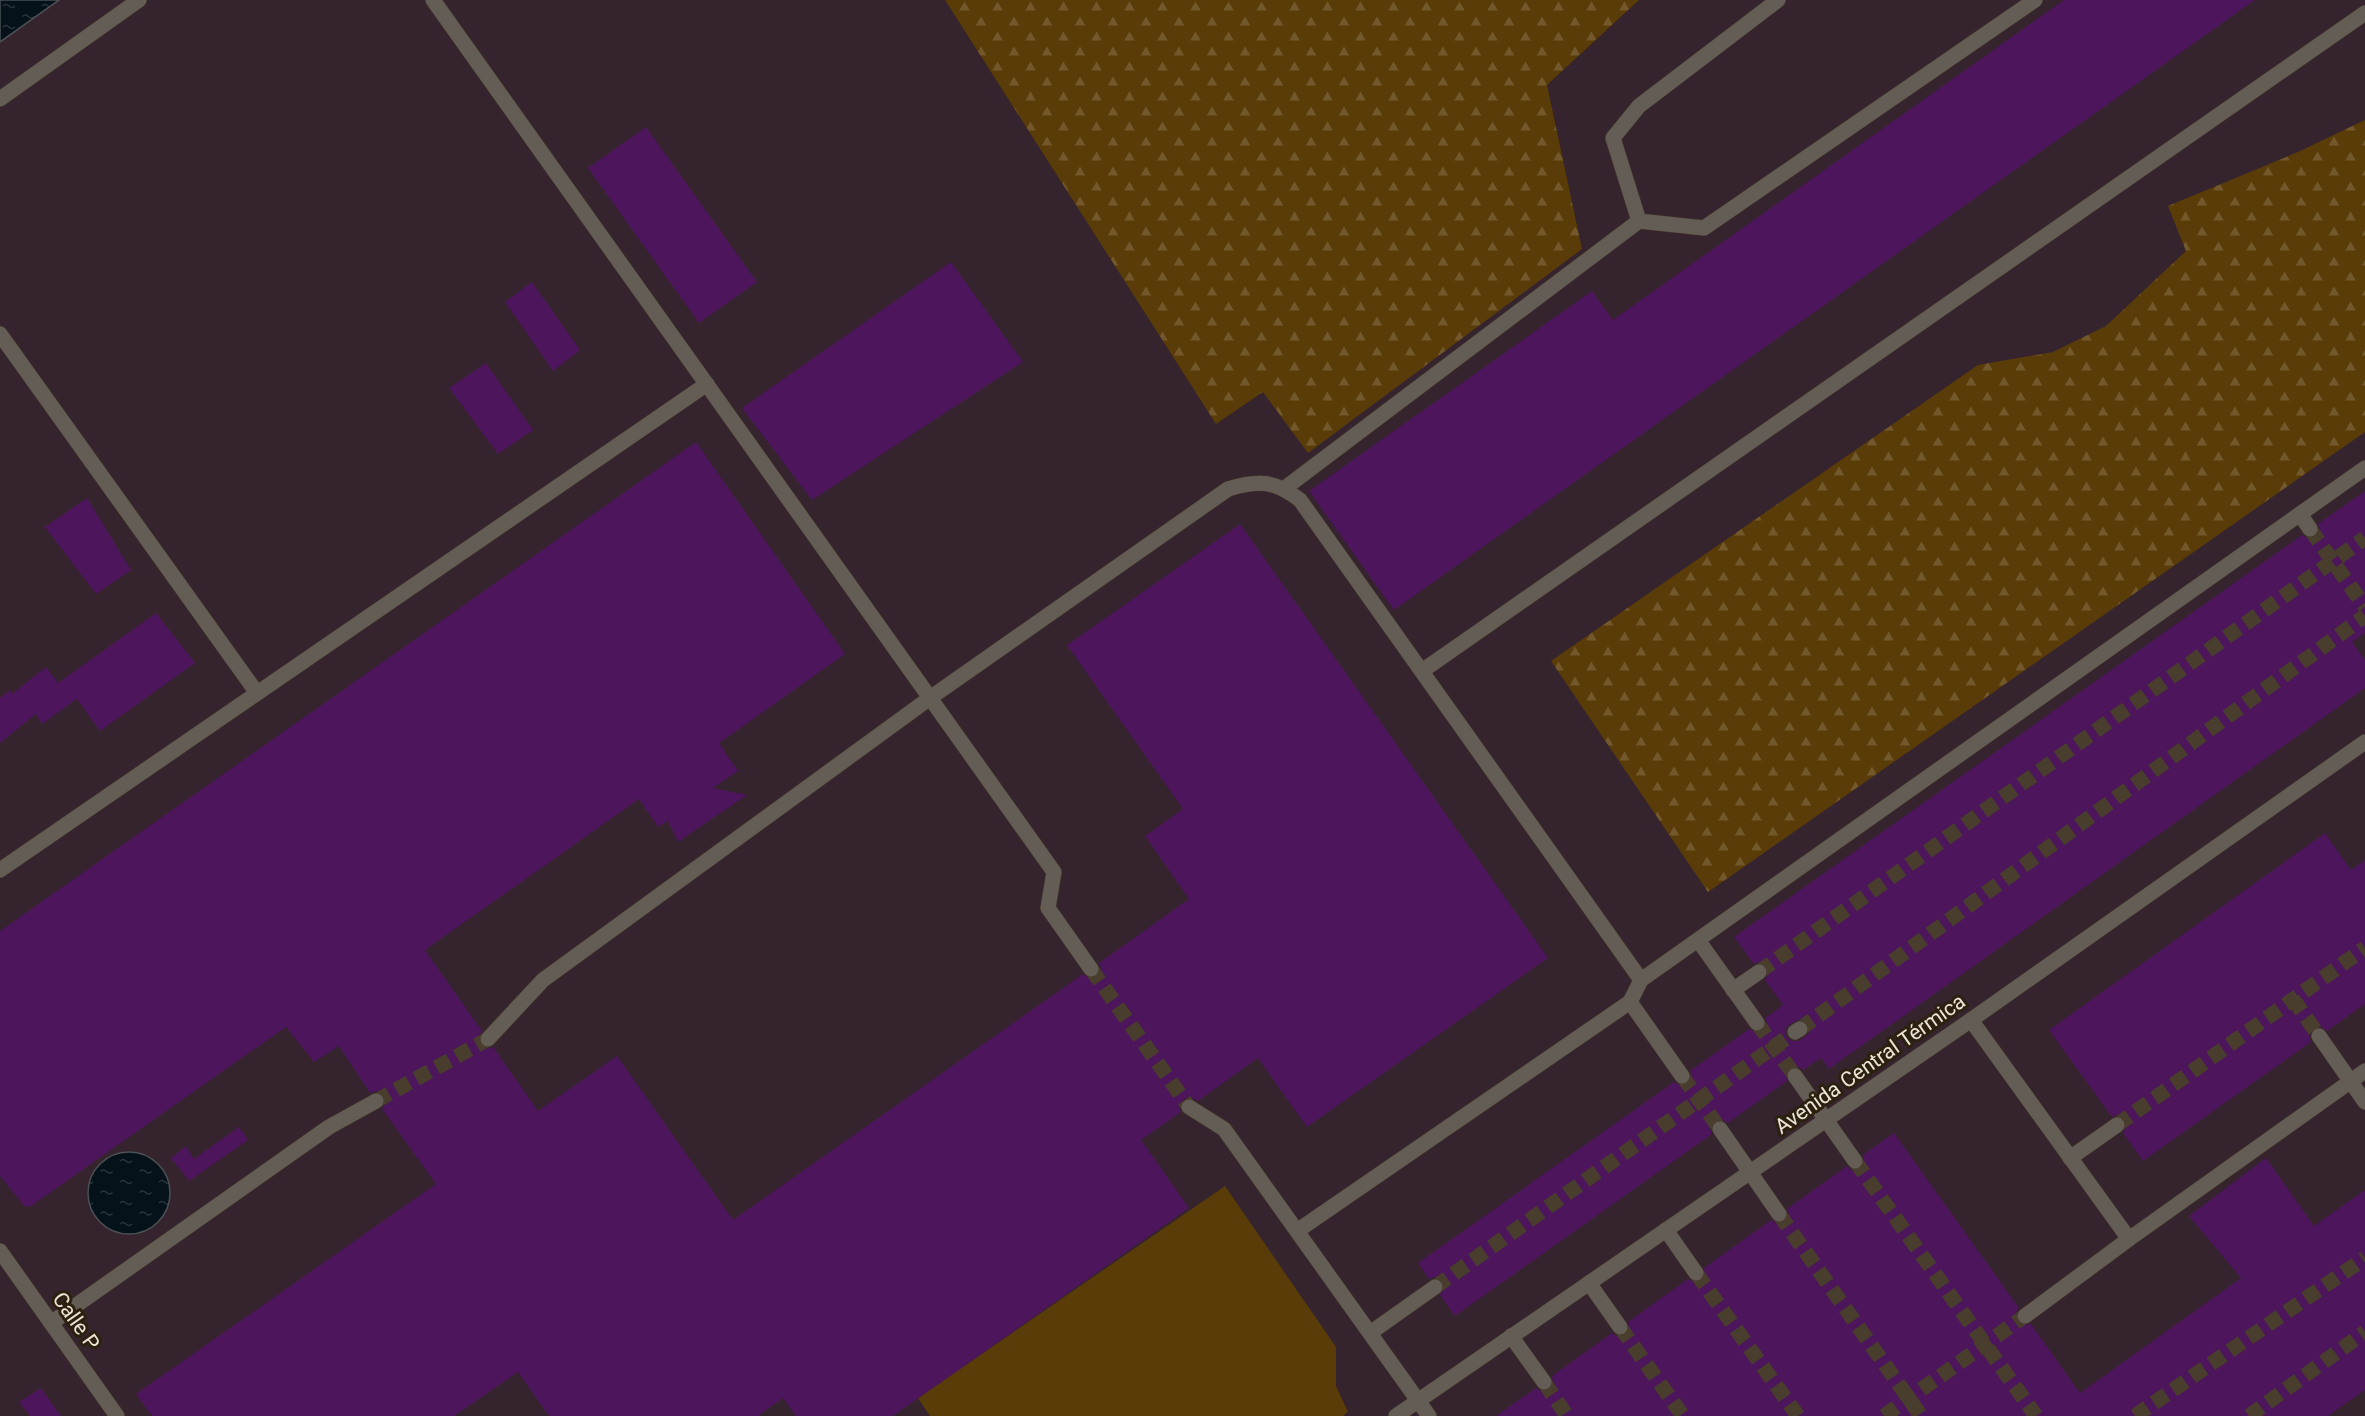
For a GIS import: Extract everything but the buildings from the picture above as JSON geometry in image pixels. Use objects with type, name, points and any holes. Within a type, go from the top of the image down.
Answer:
[{"type":"lane","points":[[0,99],[139,0]]},
{"type":"lane","points":[[433,0],[1054,872],[1048,908],[1091,969]]},
{"type":"lane","points":[[1639,221],[1613,138],[1639,106],[1778,0]]},
{"type":"lane","points":[[1285,488],[1639,221],[1704,228],[2035,0]]},
{"type":"lane","points":[[1422,671],[2365,13]]},
{"type":"lane","points":[[0,334],[257,693]]},
{"type":"lane","points":[[0,870],[706,384]]},
{"type":"lane","points":[[1297,1231],[1630,1002],[1641,980],[2365,468]]},
{"type":"lane","points":[[488,1039],[543,980],[930,698],[1228,489],[1247,483],[1266,483],[1285,488],[1300,500],[1641,980]]},
{"type":"lane","points":[[2300,514],[2310,529]]},
{"type":"lane","name":"Avenida Central Térmica","points":[[1396,1416],[1971,1020],[2365,742]]},
{"type":"lane","points":[[1698,940],[1757,1023]]},
{"type":"lane","points":[[1733,990],[1759,972]]},
{"type":"lane","points":[[1630,1002],[1682,1076]]},
{"type":"lane","points":[[1971,1020],[2129,1239]]},
{"type":"lane","points":[[2319,1036],[2365,1102]]},
{"type":"lane","points":[[2025,1316],[2365,1071]]},
{"type":"lane","points":[[1795,1076],[1855,1161]]},
{"type":"lane","points":[[51,1323],[329,1127],[376,1101]]},
{"type":"lane","points":[[1189,1107],[1224,1129],[1429,1416]]},
{"type":"lane","points":[[2070,1158],[2117,1125]]},
{"type":"lane","points":[[1720,1129],[1779,1214]]},
{"type":"lane","points":[[1666,1230],[1696,1273]]},
{"type":"lane","name":"Calle P","points":[[0,1251],[117,1416]]},
{"type":"lane","points":[[1589,1283],[1620,1328]]},
{"type":"lane","points":[[1370,1333],[1435,1287]]},
{"type":"lane","points":[[1511,1336],[1544,1382]]},
{"type":"shaded area","points":[[59,0],[945,0],[1216,423],[1263,392],[1582,249],[1547,85],[1639,0],[2365,0],[2365,1416],[0,1416],[0,42]]},
{"type":"green space","points":[[945,0],[1639,0],[1547,85],[1582,249],[1308,453],[1263,392],[1216,424]]},
{"type":"green space","points":[[2365,120],[2365,432],[1708,892],[1551,661],[1978,365],[2053,352],[2106,326],[2186,251],[2168,206],[2298,152]]},
{"type":"green space","points":[[1225,1186],[1336,1347],[1336,1386],[1348,1412],[1343,1416],[930,1416],[918,1398]]},
{"type":"water","points":[[0,0],[59,0],[0,42]]},
{"type":"water","points":[[129,1152],[145,1155],[158,1164],[167,1177],[170,1193],[167,1209],[158,1222],[145,1231],[129,1234],[113,1231],[100,1222],[91,1209],[88,1193],[91,1177],[100,1164],[113,1155]]},
{"type":"tunnel","points":[[2310,529],[2365,607]]},
{"type":"tunnel","points":[[1759,972],[2365,538]]},
{"type":"tunnel","points":[[1800,1029],[2365,616]]},
{"type":"tunnel","points":[[2117,1125],[2365,948]]},
{"type":"tunnel","points":[[1091,969],[1189,1107]]},
{"type":"tunnel","points":[[2293,999],[2319,1036]]},
{"type":"tunnel","points":[[1757,1023],[1795,1076]]},
{"type":"tunnel","points":[[1435,1287],[1795,1032]]},
{"type":"tunnel","points":[[376,1101],[488,1039]]},
{"type":"tunnel","points":[[1682,1076],[1720,1129]]},
{"type":"tunnel","points":[[1855,1161],[2036,1416]]},
{"type":"tunnel","points":[[1779,1214],[1921,1416]]},
{"type":"tunnel","points":[[2135,1416],[2365,1258]]},
{"type":"tunnel","points":[[1696,1273],[1798,1416]]},
{"type":"tunnel","points":[[1884,1416],[2025,1316]]},
{"type":"tunnel","points":[[1620,1327],[1683,1416]]},
{"type":"tunnel","points":[[2249,1416],[2365,1332]]},
{"type":"tunnel","points":[[1544,1382],[1567,1416]]}]
